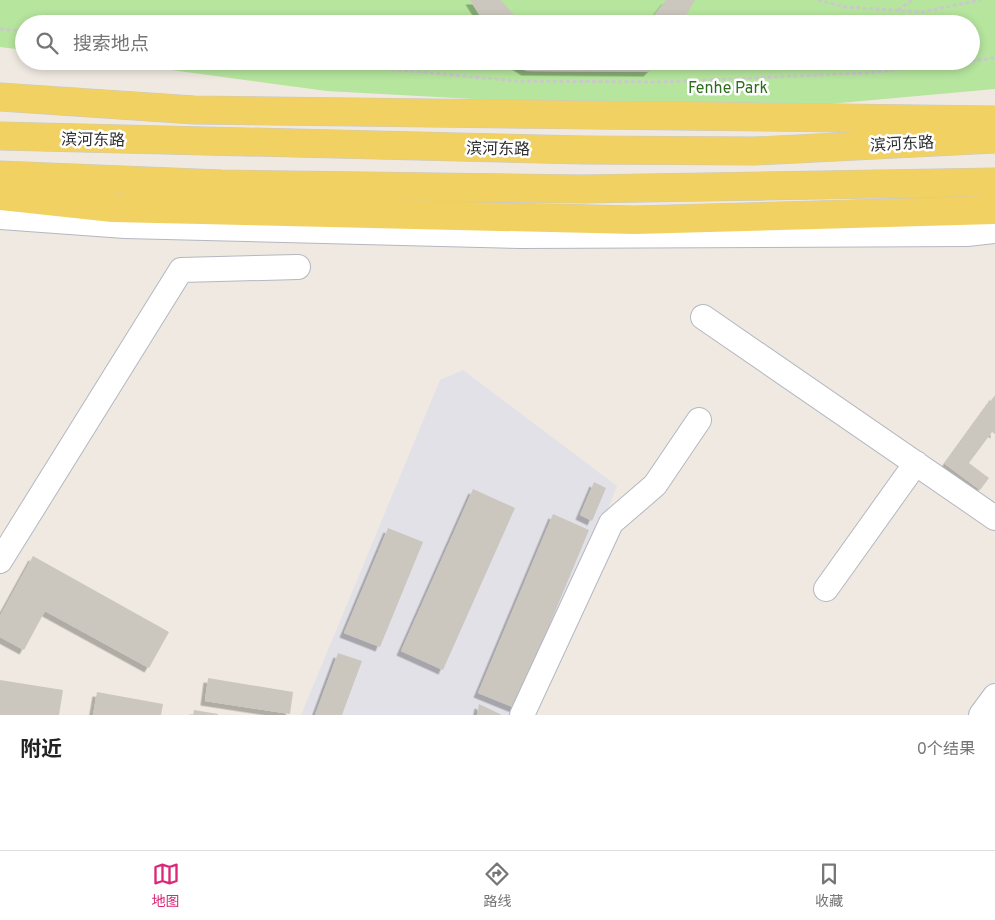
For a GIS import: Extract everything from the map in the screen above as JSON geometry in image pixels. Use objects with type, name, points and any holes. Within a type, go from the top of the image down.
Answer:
[{"type":"main road","points":[[0,97],[194,110],[995,120]]},
{"type":"main road","name":"滨河东路","points":[[0,136],[584,150],[756,151],[995,139]]},
{"type":"main road","points":[[0,175],[221,184],[584,189],[995,182]]},
{"type":"main road","points":[[0,196],[113,208],[635,220],[995,210]]},
{"type":"street","points":[[0,217],[125,226],[520,236],[968,234],[995,231]]},
{"type":"street","points":[[0,561],[181,270],[298,267]]},
{"type":"street","points":[[703,317],[995,518]]},
{"type":"street","points":[[522,715],[611,523],[655,485],[698,420]]},
{"type":"street","points":[[826,589],[916,463]]},
{"type":"street","points":[[982,715],[995,696]]},
{"type":"path","points":[[818,0],[845,7],[922,12],[980,0]]},
{"type":"path","points":[[897,11],[912,0]]},
{"type":"path","points":[[0,28],[15,30]]},
{"type":"path","points":[[980,60],[995,58]]},
{"type":"path","points":[[401,70],[515,81],[661,82],[867,73],[892,70]]},
{"type":"shaded area","points":[[463,370],[617,486],[525,715],[301,715],[440,380]]},
{"type":"green space","name":"Fenhe Park","points":[[0,0],[995,0],[995,89],[729,113],[327,91],[172,70],[980,70],[980,15],[15,15],[15,49],[0,47]]},
{"type":"building","points":[[470,0],[501,0],[514,15],[479,15]]},
{"type":"building","points":[[666,0],[695,0],[686,15],[654,15]]},
{"type":"building","points":[[524,70],[650,70],[648,72]]},
{"type":"building","points":[[995,395],[995,434],[992,432],[969,463],[989,478],[980,490],[945,464]]},
{"type":"building","points":[[594,482],[606,488],[592,521],[580,515]]},
{"type":"building","points":[[473,489],[515,508],[443,670],[401,651]]},
{"type":"building","points":[[553,514],[589,530],[515,708],[478,693]]},
{"type":"building","points":[[388,528],[423,542],[380,647],[344,633]]},
{"type":"building","points":[[33,556],[169,632],[149,668],[45,611],[24,650],[0,637],[0,616]]},
{"type":"building","points":[[338,653],[362,661],[342,715],[315,715]]},
{"type":"building","points":[[208,678],[293,692],[290,714],[205,701]]},
{"type":"building","points":[[0,680],[63,690],[59,715],[0,715]]},
{"type":"building","points":[[97,692],[163,704],[161,715],[93,715]]},
{"type":"building","points":[[479,704],[502,715],[477,715]]},
{"type":"building","points":[[194,710],[218,714],[218,715],[193,715]]}]
